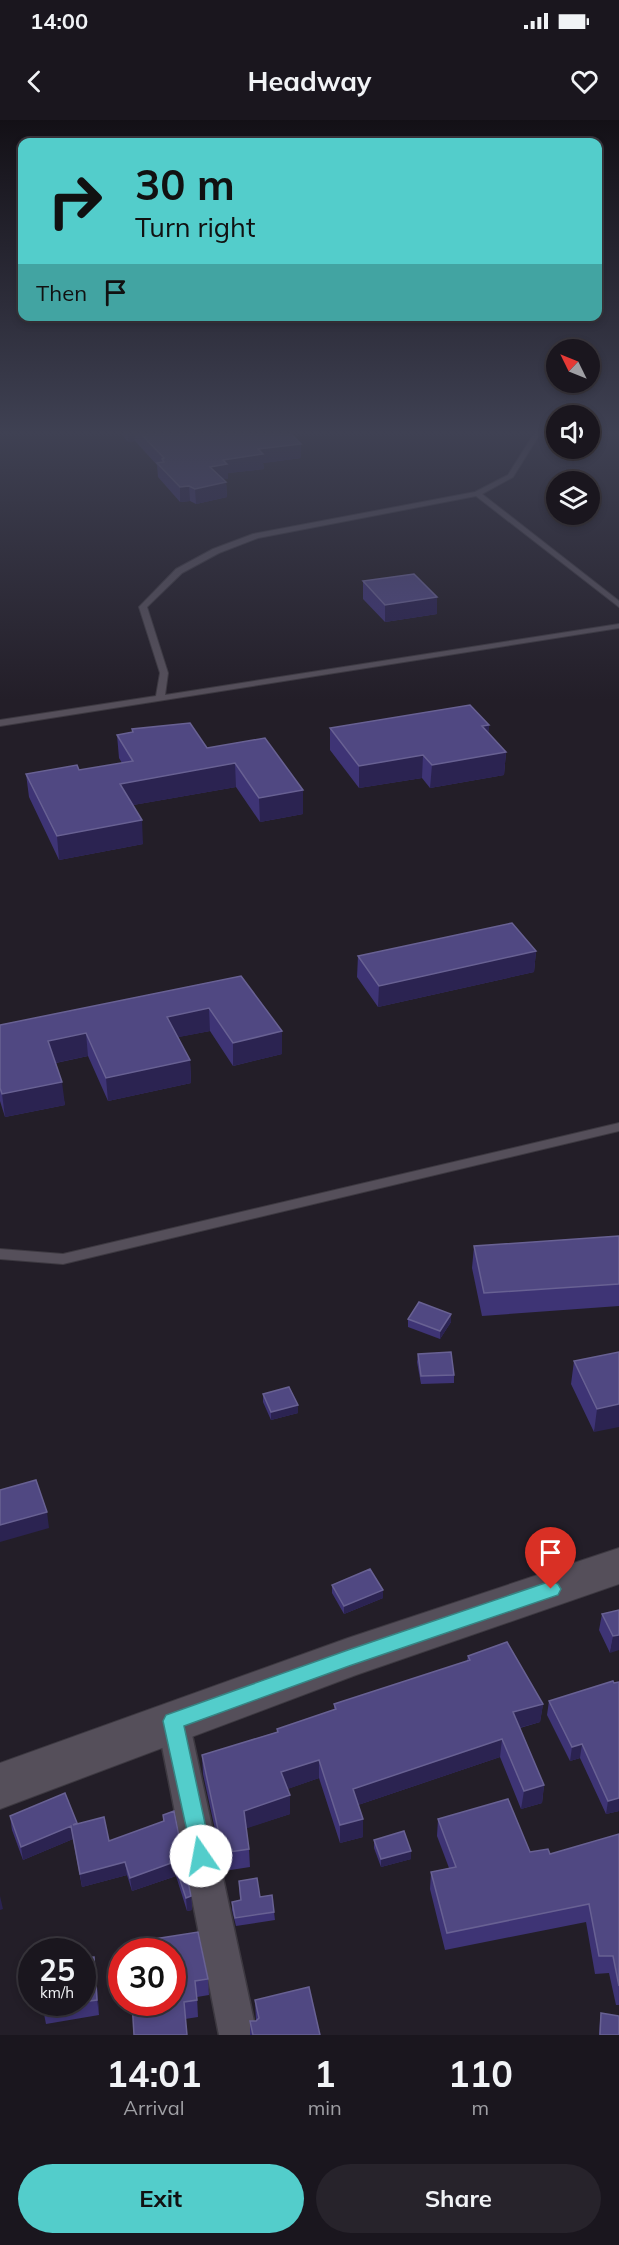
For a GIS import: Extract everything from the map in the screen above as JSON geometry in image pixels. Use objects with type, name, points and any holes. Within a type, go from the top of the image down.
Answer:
[{"type":"main road","points":[[0,1786],[348,1658],[619,1566]]},
{"type":"street","points":[[173,1721],[238,2035]]},
{"type":"lane","points":[[160,698],[164,673],[143,607],[179,571],[216,551],[256,536],[333,521]]},
{"type":"lane","points":[[512,521],[619,605]]},
{"type":"lane","points":[[0,723],[619,626]]},
{"type":"lane","points":[[0,1254],[63,1259],[619,1127]]},
{"type":"building","points":[[414,574],[437,597],[385,605],[363,581]]},
{"type":"building","points":[[470,705],[489,725],[482,726],[506,752],[432,765],[423,755],[359,766],[330,728]]},
{"type":"building","points":[[190,723],[207,748],[265,738],[303,790],[259,798],[235,763],[120,784],[142,820],[57,836],[26,774],[77,765],[79,770],[133,761],[117,735],[133,732],[132,729]]},
{"type":"building","points":[[512,923],[536,951],[379,986],[358,956]]},
{"type":"building","points":[[241,976],[282,1031],[233,1043],[209,1008],[167,1017],[190,1060],[106,1078],[86,1033],[48,1041],[62,1082],[2,1094],[0,1088],[0,1025]]},
{"type":"building","points":[[619,1236],[619,1284],[484,1293],[474,1246]]},
{"type":"building","points":[[419,1302],[451,1314],[440,1331],[408,1319]]},
{"type":"building","points":[[451,1352],[454,1375],[421,1376],[418,1354]]},
{"type":"building","points":[[619,1352],[619,1404],[597,1409],[574,1361]]},
{"type":"building","points":[[289,1387],[298,1405],[271,1412],[263,1394]]},
{"type":"building","points":[[36,1480],[47,1512],[0,1525],[0,1490]]},
{"type":"building","points":[[370,1569],[383,1590],[344,1606],[332,1585]]},
{"type":"building","points":[[619,1610],[619,1635],[613,1636],[602,1614]]},
{"type":"building","points":[[507,1642],[543,1704],[513,1712],[544,1785],[524,1791],[502,1739],[353,1789],[363,1819],[340,1825],[319,1760],[281,1772],[290,1795],[244,1811],[249,1849],[223,1853],[202,1755],[278,1732],[277,1729],[336,1709],[334,1704],[470,1660],[468,1656]]},
{"type":"building","points":[[613,1681],[614,1683],[619,1682],[619,1798],[608,1801],[582,1744],[572,1747],[549,1701]]},
{"type":"building","points":[[65,1793],[77,1823],[73,1825],[104,1817],[109,1841],[164,1821],[163,1815],[174,1811],[191,1896],[186,1898],[174,1862],[130,1878],[125,1862],[80,1874],[71,1826],[21,1847],[10,1816]]},
{"type":"building","points":[[508,1799],[530,1852],[548,1849],[550,1854],[619,1834],[619,1986],[613,1956],[599,1956],[589,1904],[447,1933],[431,1872],[456,1867],[438,1819]]},
{"type":"building","points":[[404,1831],[411,1851],[381,1859],[374,1840]]},
{"type":"building","points":[[257,1878],[260,1897],[272,1895],[274,1912],[235,1918],[232,1902],[241,1900],[239,1881]]},
{"type":"building","points":[[198,1932],[208,1979],[195,1981],[197,2000],[186,2002],[186,1938],[160,1938]]},
{"type":"building","points":[[309,1987],[320,2035],[253,2035],[250,2021],[256,2021],[259,2018],[255,2000]]},
{"type":"building","points":[[601,2013],[619,2016],[619,2035],[600,2035]]},
{"type":"building","points":[[133,2016],[185,2016],[187,2035],[134,2035]]},
{"type":"route","points":[[201,1856],[173,1721],[551,1589]]}]
